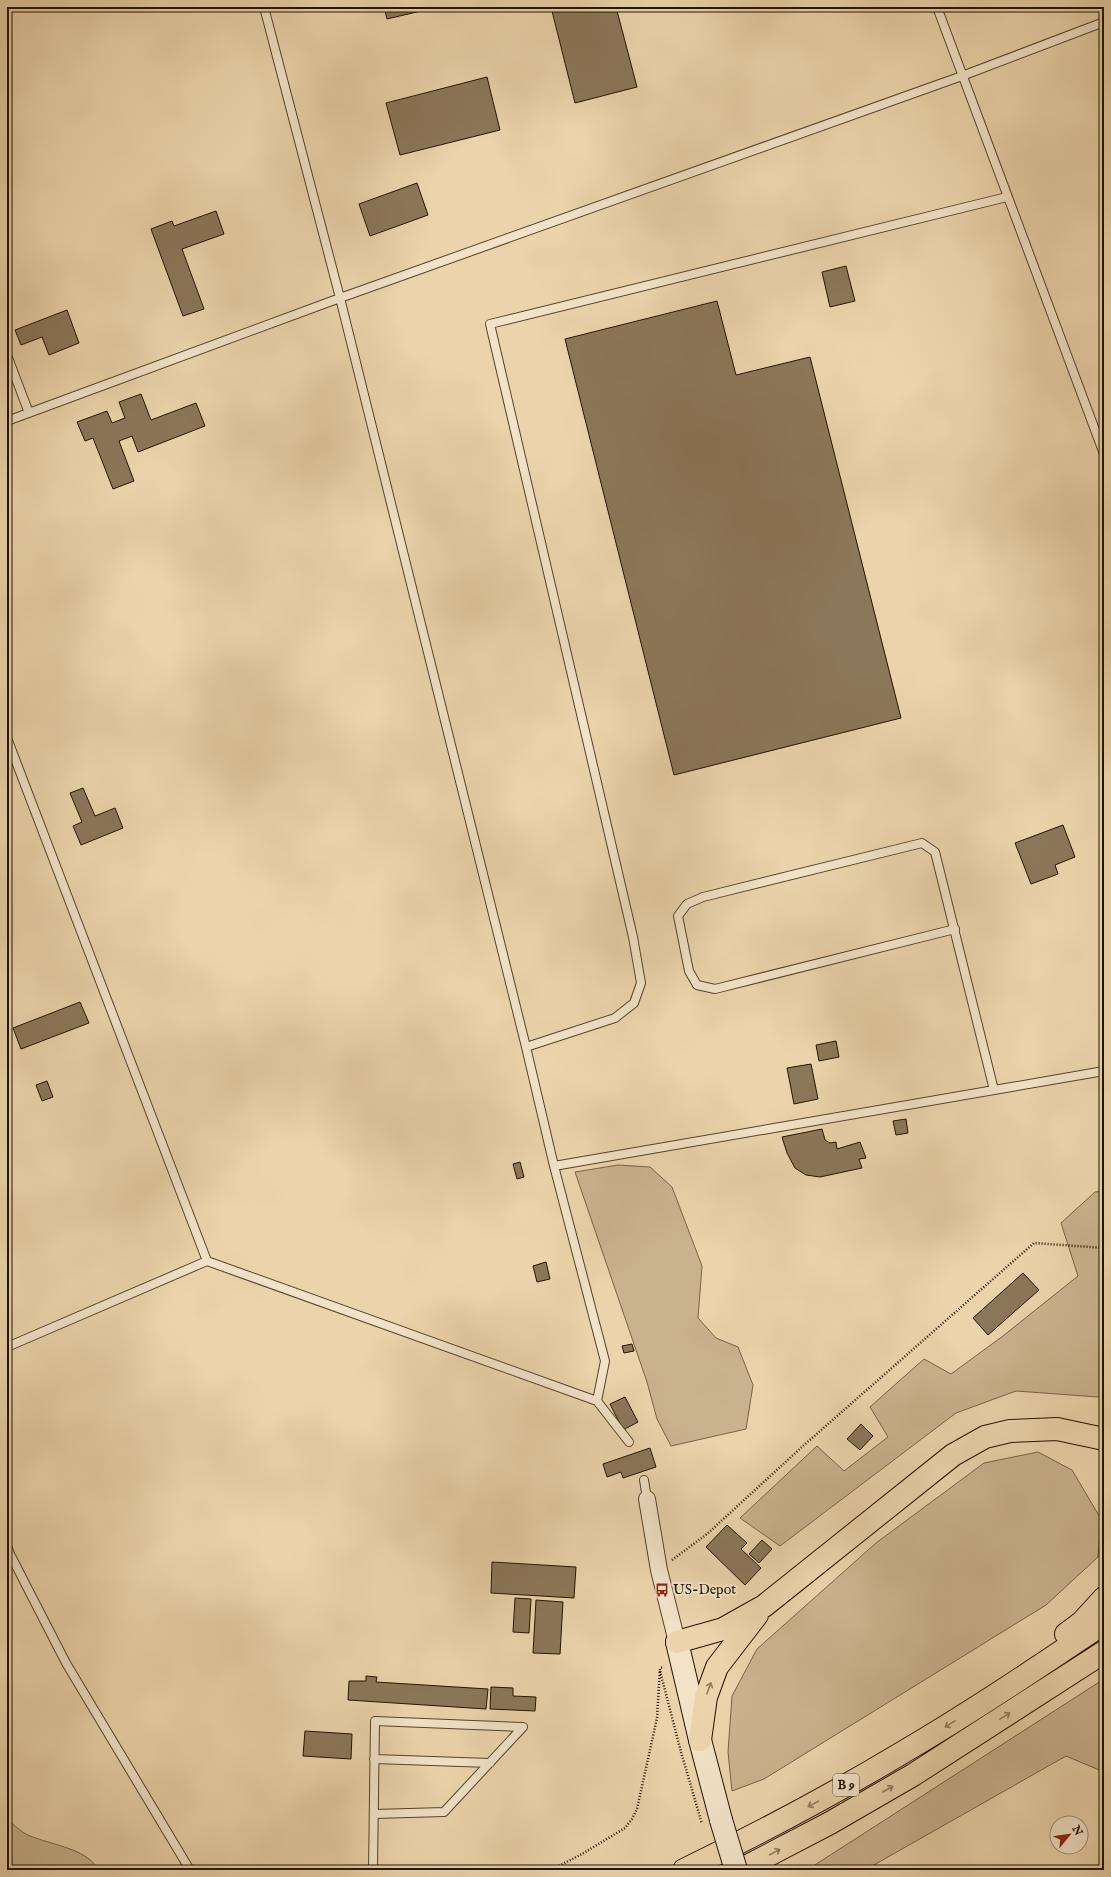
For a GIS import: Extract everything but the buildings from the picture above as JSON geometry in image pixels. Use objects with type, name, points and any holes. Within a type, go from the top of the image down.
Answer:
[{"type":"highway","points":[[679,1651],[764,1606],[953,1455],[985,1437],[1010,1431],[1057,1429],[1104,1439]]},
{"type":"highway","points":[[1078,1434],[1104,1456]]},
{"type":"highway","points":[[983,1704],[990,1686],[1082,1622],[1104,1598]]},
{"type":"highway","points":[[700,1740],[706,1697],[717,1667],[764,1606]]},
{"type":"highway","name":"B 9","points":[[684,1870],[819,1801],[900,1755],[983,1704],[1104,1623]]},
{"type":"highway","name":"B 9","points":[[740,1870],[830,1823],[913,1774],[1104,1652]]},
{"type":"main road","points":[[679,1651],[700,1740],[712,1823],[736,1870]]},
{"type":"street","points":[[647,1499],[659,1570],[679,1651]]},
{"type":"lane","points":[[264,7],[340,298],[526,1047],[554,1166],[605,1361],[597,1401]]},
{"type":"lane","points":[[937,7],[1104,454]]},
{"type":"lane","points":[[7,421],[340,298],[962,76],[1104,22]]},
{"type":"lane","points":[[526,1047],[615,1018],[634,1003],[641,984],[633,937],[490,324],[1007,197]]},
{"type":"lane","points":[[7,355],[29,413]]},
{"type":"lane","points":[[7,738],[207,1261]]},
{"type":"lane","points":[[955,929],[715,989],[697,985],[689,971],[678,916],[687,904],[703,897],[922,843],[934,852],[955,929],[994,1090]]},
{"type":"lane","points":[[554,1166],[1104,1071]]},
{"type":"lane","points":[[7,1347],[207,1261],[597,1401],[629,1442]]},
{"type":"lane","points":[[644,1480],[647,1499]]},
{"type":"lane","points":[[7,1546],[66,1663],[190,1870]]},
{"type":"lane","points":[[373,1870],[375,1721],[523,1727],[444,1812],[374,1814]]},
{"type":"lane","points":[[374,1759],[490,1763]]},
{"type":"path","points":[[659,1570],[706,1534],[802,1446],[1034,1243],[1104,1248]]},
{"type":"path","points":[[552,1870],[625,1828],[632,1820],[637,1809],[657,1718],[660,1668],[679,1651]]},
{"type":"path","points":[[660,1668],[680,1752],[712,1823]]},
{"type":"shaded area","points":[[618,1165],[650,1167],[672,1187],[702,1266],[698,1318],[716,1338],[738,1347],[753,1385],[746,1429],[671,1446],[657,1419],[647,1382],[575,1172]]},
{"type":"shaded area","points":[[1104,1191],[1104,1400],[1098,1397],[1016,1391],[956,1413],[780,1546],[740,1518],[817,1446],[844,1471],[888,1437],[870,1407],[924,1359],[951,1374],[1003,1336],[1078,1276],[1061,1223],[1095,1192]]},
{"type":"shaded area","points":[[1038,1452],[1072,1470],[1101,1519],[1098,1557],[1046,1605],[764,1779],[732,1791],[728,1752],[732,1696],[757,1649],[876,1543],[984,1463]]},
{"type":"shaded area","points":[[1104,1679],[1104,1772],[1066,1756],[865,1870],[807,1870]]},
{"type":"shaded area","points":[[7,1819],[24,1833],[32,1837],[64,1847],[85,1856],[93,1862],[98,1870],[7,1870]]},
{"type":"place","name":"US-Depot","points":[[662,1590]]}]
